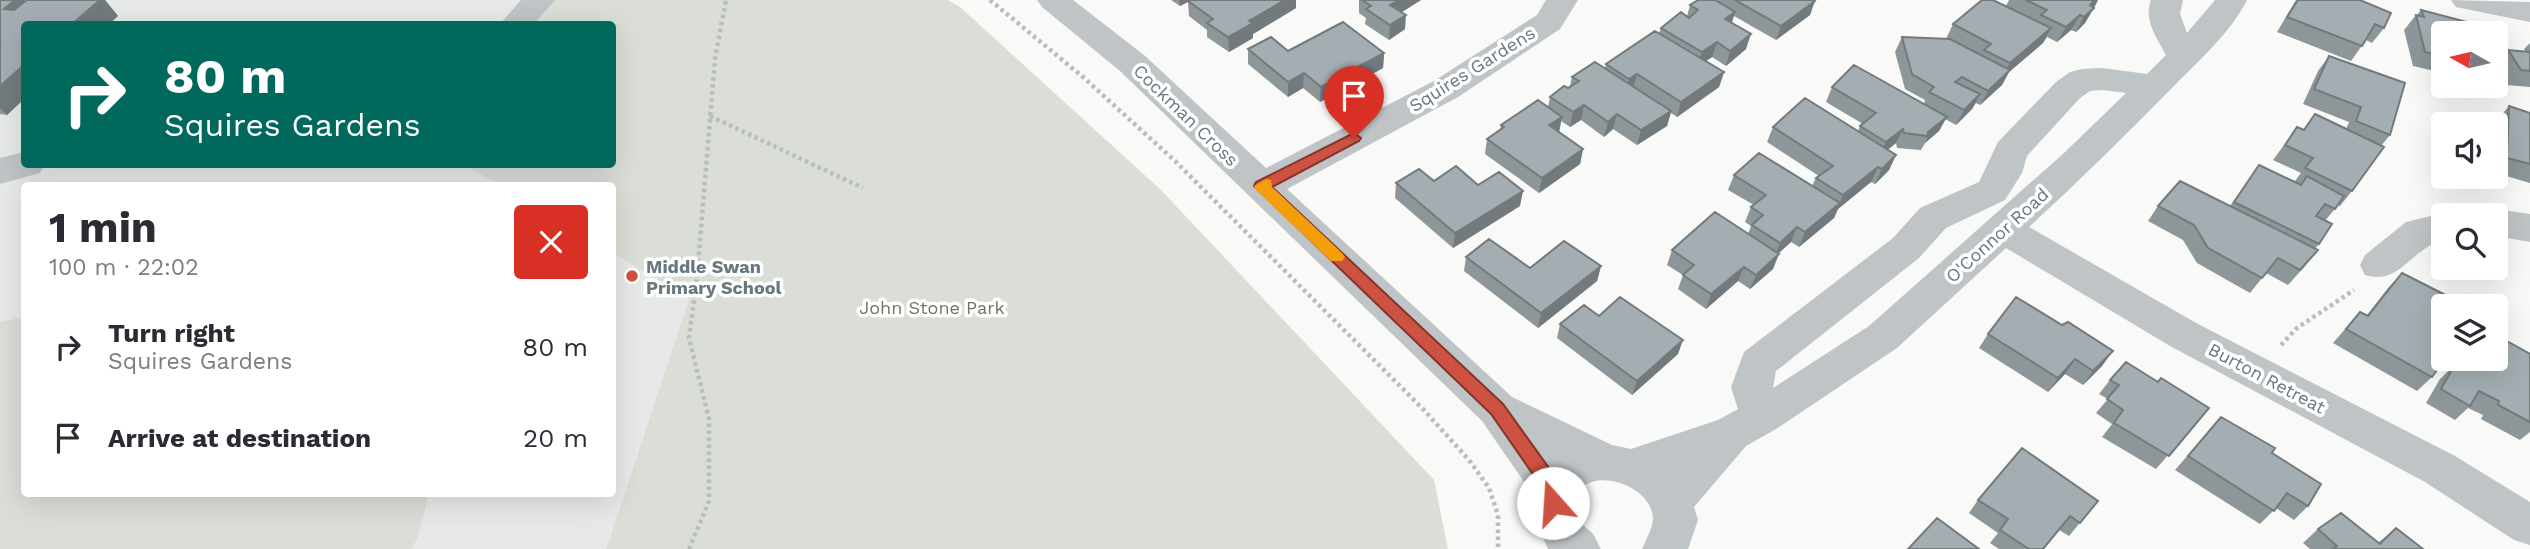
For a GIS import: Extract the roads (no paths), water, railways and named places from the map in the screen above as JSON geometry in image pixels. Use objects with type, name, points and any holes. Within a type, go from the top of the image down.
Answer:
[{"type":"street","points":[[519,21],[539,0]]},
{"type":"street","name":"Cockman Cross","points":[[1053,0],[1132,63],[1497,409],[1560,530]]},
{"type":"street","name":"Squires Gardens","points":[[1262,186],[1446,89],[1549,22],[1562,0]]},
{"type":"street","points":[[2167,0],[2164,17],[2184,57]]},
{"type":"street","name":"O'Connor Road","points":[[1672,502],[1746,425],[1883,337],[2155,86],[2226,10],[2231,0]]},
{"type":"street","points":[[2467,0],[2530,12]]},
{"type":"street","points":[[1746,425],[1758,363],[1906,248],[1933,218],[1992,191],[2004,173],[2011,151],[2068,90],[2082,80],[2155,86]]},
{"type":"street","points":[[0,171],[21,166]]},
{"type":"street","points":[[2508,225],[2530,228]]},
{"type":"street","name":"Burton Retreat","points":[[2003,229],[2184,335],[2440,469],[2530,526]]},
{"type":"street","points":[[2379,265],[2419,232],[2431,230]]},
{"type":"street","name":"Cockman Cross","points":[[1497,409],[1617,463]]},
{"type":"street","name":"O'Connor Road","points":[[1560,530],[1562,479],[1572,470],[1585,463],[1617,463],[1746,425]]},
{"type":"street","points":[[1617,463],[1649,475],[1662,487],[1672,502],[1674,536],[1665,549]]},
{"type":"place","name":"Middle Swan Primary School","points":[[632,276]]},
{"type":"park label","name":"John Stone Park","points":[[932,307]]}]
